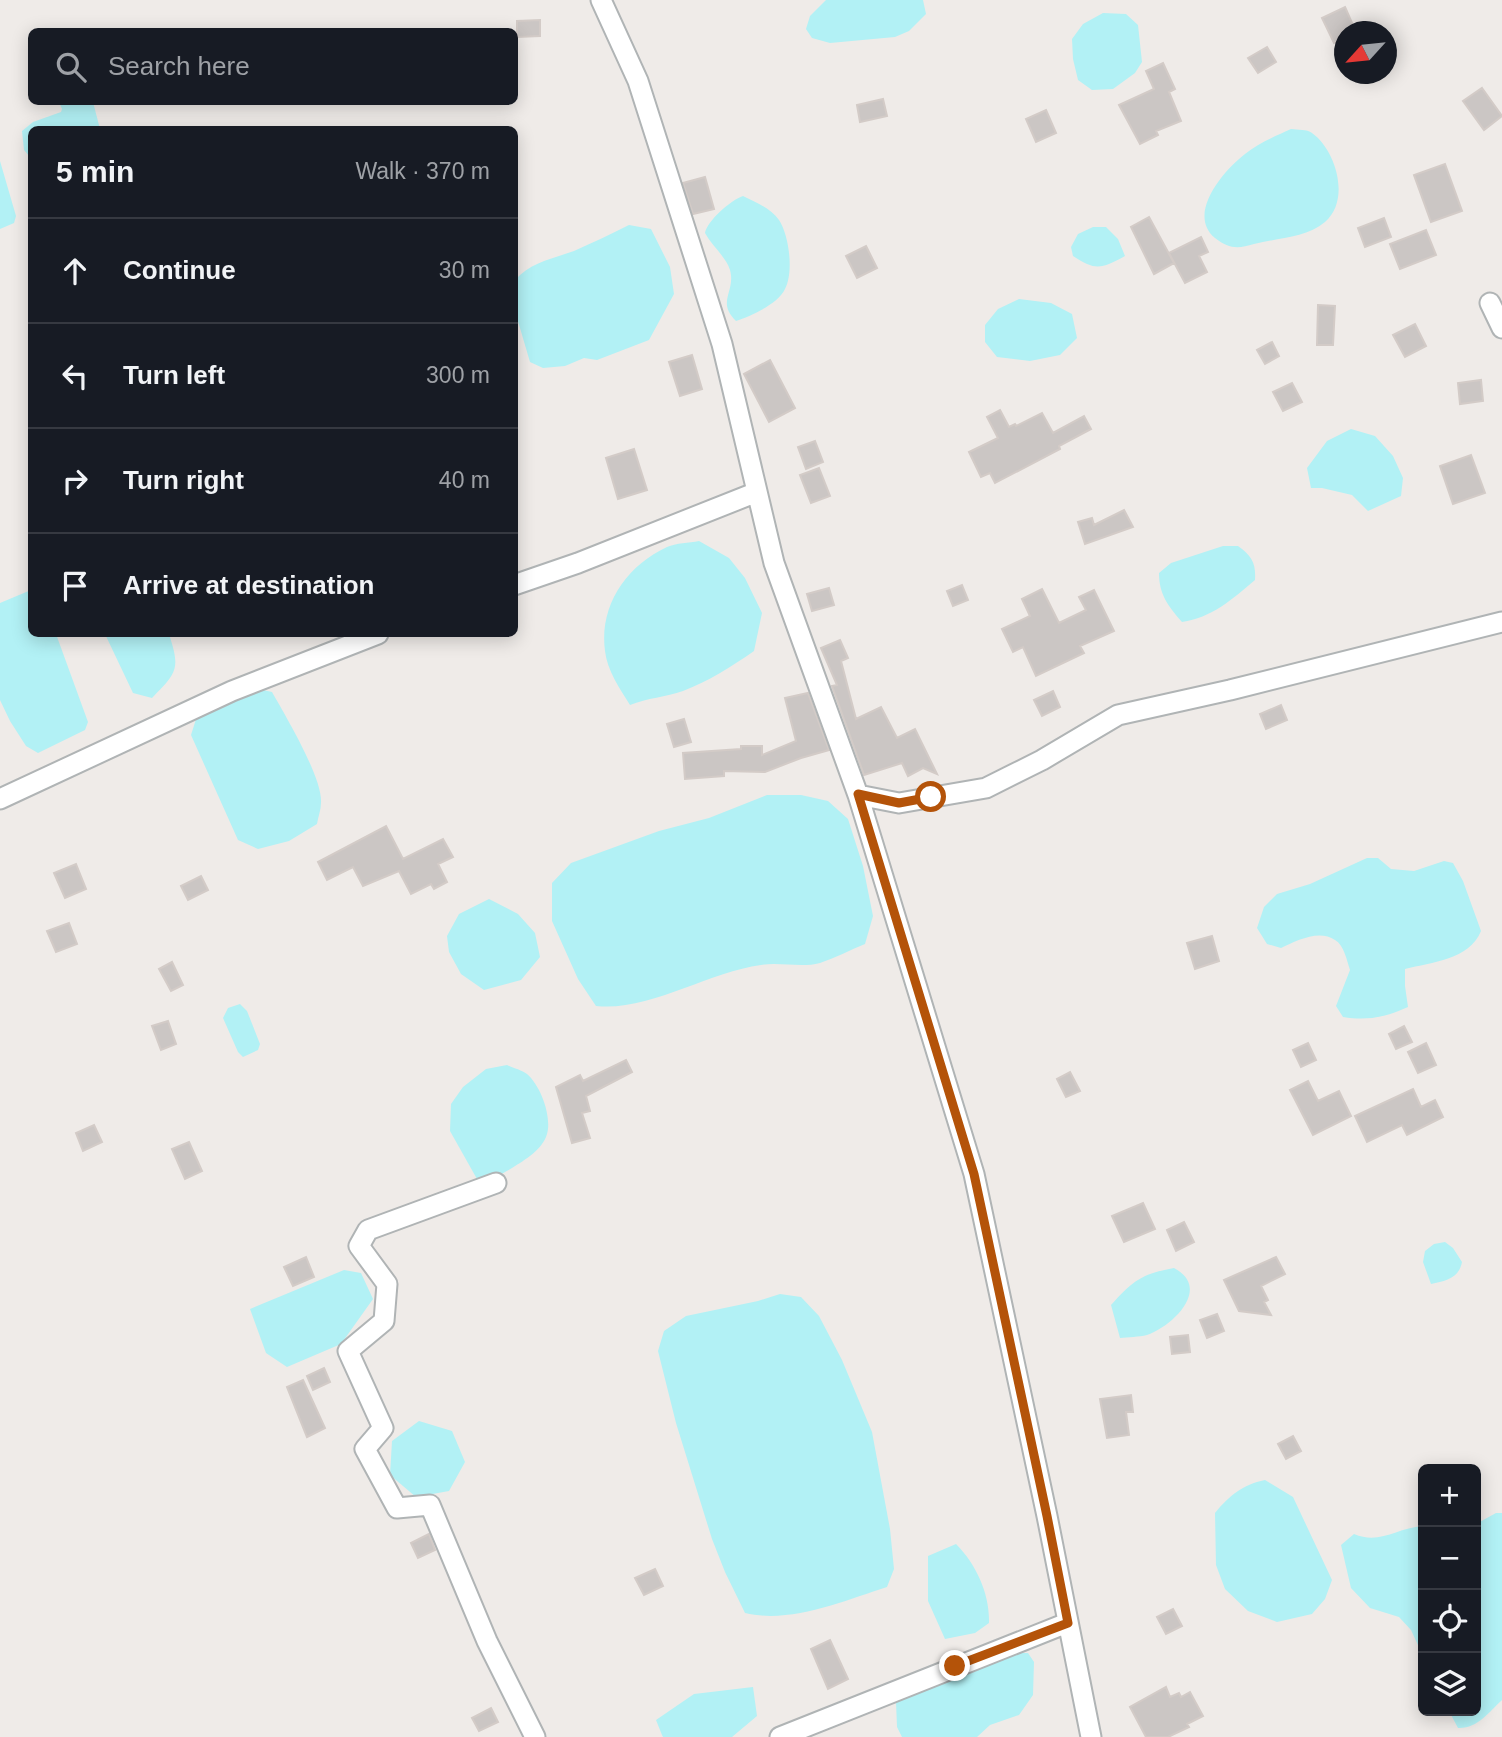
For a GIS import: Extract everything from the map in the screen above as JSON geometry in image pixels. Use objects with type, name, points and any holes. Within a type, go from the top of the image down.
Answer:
[{"type":"street","points":[[601,0],[638,81],[722,344],[774,563],[858,794],[974,1174],[1091,1737]]},
{"type":"street","points":[[1490,303],[1502,328]]},
{"type":"street","points":[[518,584],[578,563],[757,492]]},
{"type":"street","points":[[858,794],[899,803],[986,788],[1042,760],[1118,715],[1502,622]]},
{"type":"street","points":[[0,799],[232,691],[371,637]]},
{"type":"street","points":[[496,1183],[368,1230],[359,1247],[387,1284],[384,1321],[348,1351],[383,1429],[365,1449],[397,1508],[430,1505],[488,1641],[535,1737]]},
{"type":"street","points":[[780,1737],[1068,1623]]},
{"type":"water","points":[[826,0],[923,0],[926,14],[909,31],[895,37],[830,43],[812,38],[806,29],[810,16]]},
{"type":"water","points":[[1103,13],[1126,14],[1138,25],[1142,62],[1135,73],[1113,89],[1092,90],[1078,80],[1072,39],[1083,24]]},
{"type":"water","points":[[60,105],[94,105],[99,126],[28,126],[61,112]]},
{"type":"water","points":[[28,126],[28,155],[24,150],[22,131]]},
{"type":"water","points":[[1291,129],[1310,132],[1321,141],[1334,163],[1339,189],[1333,213],[1325,222],[1300,234],[1238,247],[1220,242],[1207,228],[1204,217],[1211,193],[1236,161],[1267,140]]},
{"type":"water","points":[[0,161],[16,216],[14,223],[0,229]]},
{"type":"water","points":[[743,196],[767,209],[779,220],[788,244],[790,264],[788,282],[782,294],[756,313],[736,321],[727,308],[731,285],[730,270],[705,233],[720,212]]},
{"type":"water","points":[[629,225],[651,229],[670,267],[674,294],[649,340],[597,360],[584,358],[565,366],[543,368],[530,362],[518,321],[518,277],[535,265],[574,251]]},
{"type":"water","points":[[1093,227],[1106,227],[1118,239],[1125,256],[1104,266],[1093,266],[1073,256],[1071,247],[1078,234]]},
{"type":"water","points":[[1019,299],[1051,303],[1072,314],[1077,338],[1060,355],[1030,361],[997,357],[985,342],[985,325],[998,309]]},
{"type":"water","points":[[1351,429],[1375,436],[1393,456],[1403,478],[1401,496],[1368,511],[1352,495],[1311,488],[1307,468],[1327,441]]},
{"type":"water","points":[[699,541],[729,558],[745,578],[762,613],[754,651],[693,687],[630,705],[614,679],[606,658],[604,634],[611,603],[628,576],[652,555],[671,546]]},
{"type":"water","points":[[1223,546],[1238,546],[1247,553],[1254,564],[1255,580],[1212,612],[1182,622],[1165,599],[1159,573],[1171,563]]},
{"type":"water","points":[[28,591],[28,637],[57,637],[88,722],[85,730],[38,753],[26,746],[0,700],[0,603]]},
{"type":"water","points":[[106,637],[170,637],[175,655],[172,675],[152,698],[133,693]]},
{"type":"water","points":[[263,690],[272,692],[302,747],[316,778],[321,803],[317,824],[289,841],[258,849],[238,840],[191,735],[197,716],[205,710]]},
{"type":"water","points":[[767,795],[801,795],[828,801],[848,819],[863,866],[873,916],[865,944],[820,963],[761,965],[720,975],[657,998],[616,1006],[596,1006],[578,979],[552,921],[552,883],[571,863],[659,831],[709,818]]},
{"type":"water","points":[[1367,858],[1378,858],[1391,869],[1414,871],[1444,861],[1453,863],[1463,881],[1481,931],[1475,941],[1459,954],[1405,969],[1408,1007],[1361,1019],[1343,1017],[1336,1006],[1350,970],[1338,942],[1329,937],[1315,936],[1300,939],[1281,948],[1267,944],[1257,928],[1264,907],[1277,894],[1310,884]]},
{"type":"water","points":[[489,899],[518,914],[535,933],[540,957],[521,980],[484,990],[461,974],[449,952],[447,936],[459,914]]},
{"type":"water","points":[[240,1004],[247,1011],[260,1044],[258,1050],[243,1057],[238,1052],[223,1018],[228,1008]]},
{"type":"water","points":[[507,1065],[523,1071],[537,1086],[547,1111],[547,1134],[538,1149],[528,1158],[504,1173],[487,1179],[477,1179],[450,1131],[451,1104],[463,1087],[486,1069]]},
{"type":"water","points":[[1445,1242],[1453,1248],[1462,1262],[1458,1272],[1451,1278],[1431,1284],[1423,1262],[1425,1251],[1434,1244]]},
{"type":"water","points":[[1174,1268],[1185,1276],[1189,1286],[1189,1296],[1184,1306],[1168,1324],[1147,1335],[1120,1338],[1111,1305],[1138,1280]]},
{"type":"water","points":[[344,1270],[361,1273],[373,1299],[341,1344],[287,1367],[266,1353],[250,1309]]},
{"type":"water","points":[[780,1294],[801,1297],[819,1316],[842,1360],[872,1432],[890,1529],[894,1569],[887,1587],[817,1609],[780,1616],[763,1616],[745,1613],[725,1572],[676,1423],[658,1351],[664,1331],[686,1316]]},
{"type":"water","points":[[419,1421],[452,1431],[465,1462],[449,1491],[416,1497],[390,1475],[392,1441]]},
{"type":"water","points":[[1265,1480],[1293,1497],[1332,1580],[1325,1599],[1312,1614],[1277,1622],[1248,1611],[1225,1589],[1216,1565],[1215,1513],[1237,1492]]},
{"type":"water","points":[[1496,1513],[1502,1513],[1502,1700],[1477,1723],[1458,1728],[1452,1716],[1481,1716],[1481,1521]]},
{"type":"water","points":[[1418,1526],[1418,1645],[1411,1630],[1399,1617],[1370,1608],[1351,1588],[1341,1545],[1354,1534],[1372,1538]]},
{"type":"water","points":[[956,1544],[970,1561],[980,1580],[987,1601],[989,1623],[975,1633],[945,1639],[928,1601],[928,1556]]},
{"type":"water","points":[[1010,1653],[1028,1653],[1034,1662],[1033,1695],[1019,1715],[990,1725],[977,1737],[902,1737],[897,1727],[896,1702]]},
{"type":"water","points":[[753,1687],[757,1716],[732,1737],[663,1737],[656,1720],[694,1694]]},
{"type":"building","points":[[1345,7],[1351,21],[1334,21],[1334,43],[1322,18]]},
{"type":"building","points":[[540,20],[540,36],[518,37],[517,21]]},
{"type":"building","points":[[1267,47],[1276,62],[1258,73],[1248,58]]},
{"type":"building","points":[[1163,63],[1175,89],[1169,92],[1181,121],[1156,131],[1158,135],[1140,144],[1119,105],[1154,89],[1146,71]]},
{"type":"building","points":[[1482,88],[1502,116],[1484,130],[1463,101]]},
{"type":"building","points":[[883,99],[887,116],[860,122],[857,105]]},
{"type":"building","points":[[1046,110],[1056,133],[1036,142],[1026,119]]},
{"type":"building","points":[[1445,164],[1462,211],[1431,222],[1414,175]]},
{"type":"building","points":[[705,177],[714,209],[693,214],[683,183]]},
{"type":"building","points":[[1149,217],[1174,263],[1154,274],[1131,227]]},
{"type":"building","points":[[1384,218],[1391,237],[1365,247],[1358,228]]},
{"type":"building","points":[[1426,230],[1436,255],[1400,269],[1390,244]]},
{"type":"building","points":[[1201,237],[1208,252],[1199,256],[1207,272],[1185,283],[1169,253]]},
{"type":"building","points":[[866,246],[877,268],[857,278],[846,256]]},
{"type":"building","points":[[1318,305],[1335,306],[1333,345],[1317,345]]},
{"type":"building","points":[[1415,324],[1426,346],[1405,357],[1393,335]]},
{"type":"building","points":[[1272,342],[1279,356],[1265,364],[1257,350]]},
{"type":"building","points":[[692,355],[702,389],[680,396],[669,362]]},
{"type":"building","points":[[770,360],[795,408],[769,422],[744,374]]},
{"type":"building","points":[[1481,380],[1483,401],[1460,404],[1458,383]]},
{"type":"building","points":[[1292,383],[1302,402],[1283,411],[1273,392]]},
{"type":"building","points":[[1000,410],[1009,427],[1042,413],[1053,433],[1084,416],[1091,429],[1059,446],[1060,449],[995,483],[990,473],[981,477],[969,452],[998,438],[987,417]]},
{"type":"building","points":[[815,441],[823,462],[806,469],[798,447]]},
{"type":"building","points":[[634,449],[647,490],[618,499],[606,458]]},
{"type":"building","points":[[1471,455],[1485,493],[1453,504],[1440,466]]},
{"type":"building","points":[[819,468],[830,496],[811,503],[800,475]]},
{"type":"building","points":[[1124,510],[1133,527],[1085,544],[1078,522],[1092,518],[1094,525]]},
{"type":"building","points":[[962,585],[968,600],[953,606],[947,591]]},
{"type":"building","points":[[829,588],[834,605],[812,611],[807,594]]},
{"type":"building","points":[[1042,589],[1059,623],[1086,610],[1079,597],[1094,590],[1114,631],[1080,646],[1084,653],[1036,676],[1023,647],[1013,652],[1002,629],[1030,616],[1022,599]]},
{"type":"building","points":[[840,640],[848,658],[841,661],[856,719],[881,707],[897,738],[915,729],[937,774],[923,768],[908,776],[902,763],[864,775],[832,686],[837,685],[821,648]]},
{"type":"building","points":[[1053,691],[1060,707],[1042,716],[1034,700]]},
{"type":"building","points":[[808,693],[829,750],[765,772],[724,771],[724,776],[685,779],[683,753],[762,746],[762,755],[796,741],[785,698]]},
{"type":"building","points":[[1281,705],[1287,720],[1266,729],[1260,714]]},
{"type":"building","points":[[684,719],[691,742],[674,747],[667,724]]},
{"type":"building","points":[[386,826],[403,859],[443,839],[453,857],[438,864],[447,882],[434,889],[431,884],[411,894],[399,871],[363,886],[353,867],[327,880],[318,862]]},
{"type":"building","points":[[76,864],[86,889],[65,898],[54,873]]},
{"type":"building","points":[[201,876],[208,890],[188,900],[181,886]]},
{"type":"building","points":[[69,923],[77,944],[56,952],[47,931]]},
{"type":"building","points":[[1212,936],[1219,961],[1195,969],[1187,943]]},
{"type":"building","points":[[172,962],[183,985],[171,991],[159,969]]},
{"type":"building","points":[[168,1021],[176,1044],[161,1050],[152,1026]]},
{"type":"building","points":[[1404,1026],[1412,1042],[1396,1049],[1389,1034]]},
{"type":"building","points":[[1308,1043],[1316,1060],[1301,1067],[1293,1050]]},
{"type":"building","points":[[1426,1043],[1436,1065],[1418,1073],[1408,1052]]},
{"type":"building","points":[[626,1060],[632,1072],[586,1096],[590,1111],[582,1113],[590,1138],[572,1143],[556,1087],[580,1075],[583,1081]]},
{"type":"building","points":[[1070,1072],[1080,1091],[1066,1097],[1057,1079]]},
{"type":"building","points":[[1308,1081],[1318,1101],[1339,1091],[1351,1116],[1313,1135],[1290,1090]]},
{"type":"building","points":[[1413,1089],[1421,1107],[1435,1100],[1443,1117],[1407,1135],[1402,1125],[1367,1142],[1355,1116]]},
{"type":"building","points":[[94,1125],[102,1142],[83,1151],[76,1133]]},
{"type":"building","points":[[189,1142],[202,1171],[185,1179],[172,1149]]},
{"type":"building","points":[[1143,1203],[1155,1229],[1124,1242],[1112,1216]]},
{"type":"building","points":[[1184,1222],[1194,1242],[1176,1251],[1167,1230]]},
{"type":"building","points":[[306,1257],[314,1277],[293,1286],[284,1267]]},
{"type":"building","points":[[1276,1257],[1285,1274],[1261,1286],[1268,1300],[1264,1302],[1271,1315],[1239,1311],[1224,1280]]},
{"type":"building","points":[[1217,1314],[1224,1331],[1207,1338],[1200,1320]]},
{"type":"building","points":[[1188,1335],[1190,1352],[1172,1354],[1170,1337]]},
{"type":"building","points":[[324,1368],[330,1382],[313,1390],[307,1376]]},
{"type":"building","points":[[303,1380],[325,1428],[307,1437],[287,1387]]},
{"type":"building","points":[[1131,1395],[1133,1412],[1126,1412],[1129,1435],[1107,1438],[1100,1399]]},
{"type":"building","points":[[1293,1436],[1301,1451],[1286,1459],[1278,1444]]},
{"type":"building","points":[[429,1534],[435,1550],[418,1558],[411,1543]]},
{"type":"building","points":[[655,1569],[663,1586],[644,1595],[635,1578]]},
{"type":"building","points":[[1173,1609],[1182,1626],[1166,1634],[1157,1617]]},
{"type":"building","points":[[830,1640],[848,1679],[828,1689],[811,1649]]},
{"type":"building","points":[[1166,1687],[1170,1697],[1179,1693],[1181,1697],[1190,1692],[1203,1716],[1187,1724],[1189,1727],[1168,1737],[1146,1737],[1130,1707]]},
{"type":"building","points":[[491,1708],[498,1722],[479,1731],[472,1718]]},
{"type":"route","points":[[931,797],[899,803],[858,794],[974,1174],[1068,1623],[955,1666]]}]
